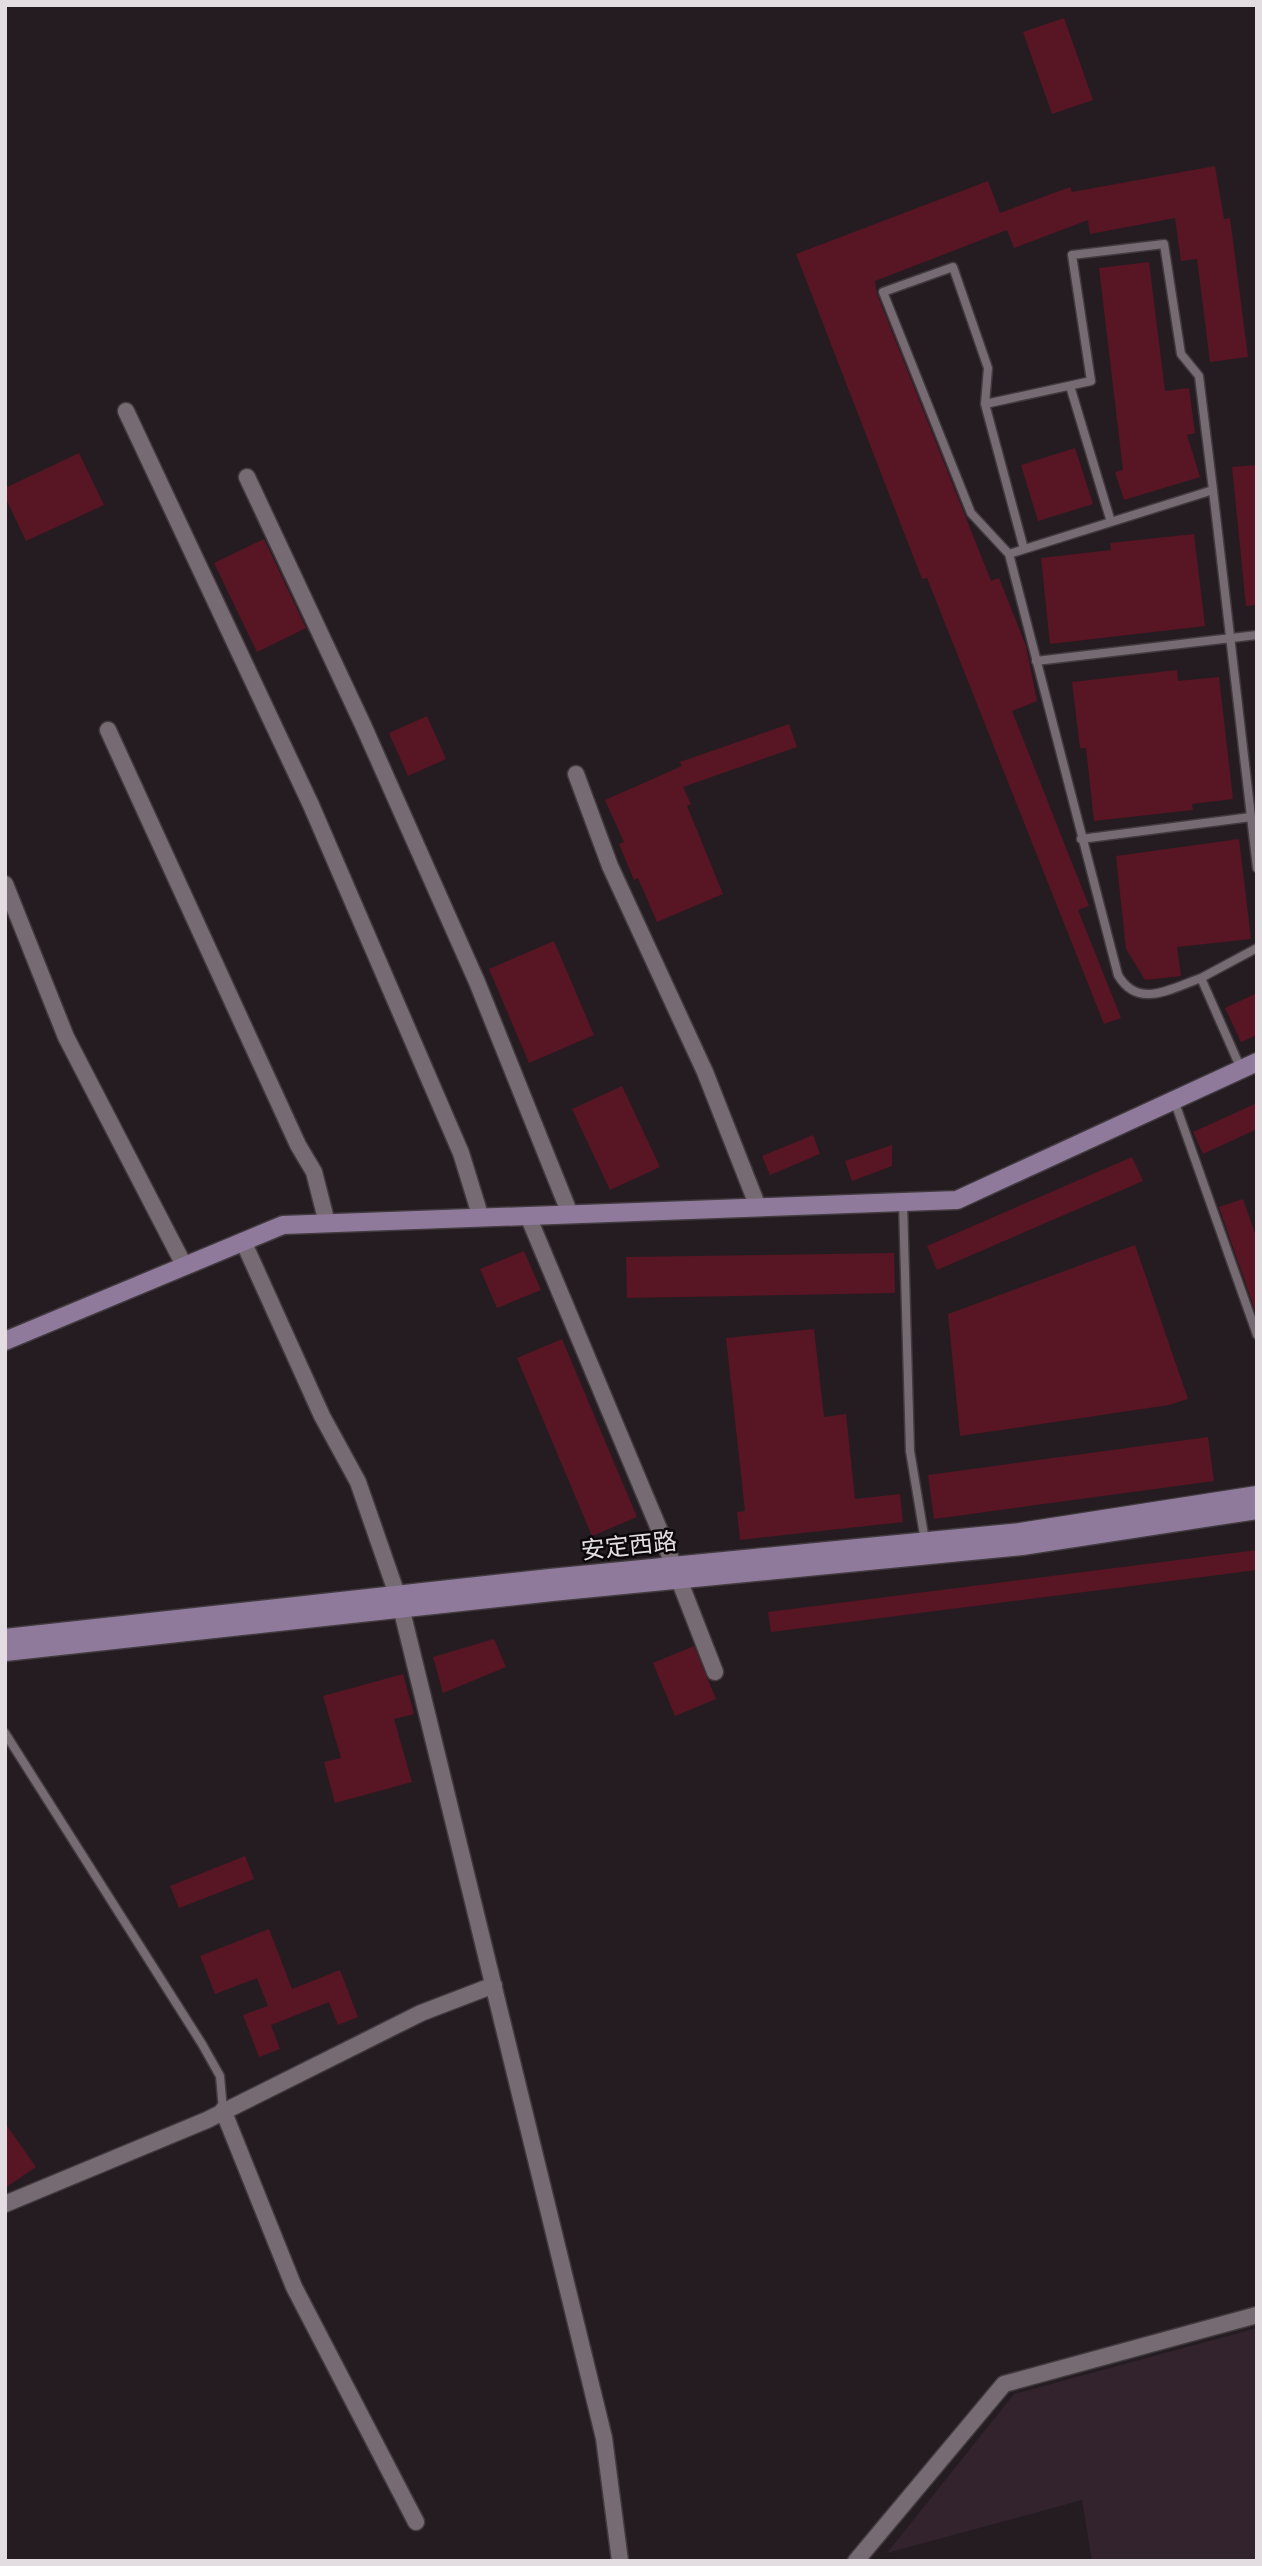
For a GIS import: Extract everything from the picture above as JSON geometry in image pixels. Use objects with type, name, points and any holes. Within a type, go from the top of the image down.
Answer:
[{"type":"street","points":[[127,411],[316,818],[461,1153],[481,1218]]},
{"type":"street","points":[[247,477],[363,725],[461,945],[570,1214]]},
{"type":"street","points":[[108,730],[298,1145],[314,1172],[327,1223]]},
{"type":"street","points":[[576,774],[610,866],[705,1072],[758,1207]]},
{"type":"street","points":[[5,884],[66,1037],[184,1265]]},
{"type":"street","points":[[5,1341],[283,1225],[957,1200],[1249,1065]]},
{"type":"street","points":[[528,1216],[715,1672]]},
{"type":"street","points":[[243,1241],[322,1416],[358,1482],[400,1603],[604,2438],[620,2561]]},
{"type":"street","name":"安定西路","points":[[5,1652],[400,1603],[1020,1532],[1257,1495]]},
{"type":"street","name":"安定西路","points":[[676,1573],[1022,1546],[1257,1510]]},
{"type":"street","name":"安定西路","points":[[5,1638],[400,1603]]},
{"type":"street","points":[[5,2204],[208,2120],[223,2109],[421,2013],[494,1985]]},
{"type":"street","points":[[223,2109],[294,2287],[416,2522]]},
{"type":"street","points":[[856,2561],[1004,2384],[1257,2315]]},
{"type":"lane","points":[[985,404],[1091,381],[1072,255],[1164,244],[1181,355],[1199,376],[1257,867]]},
{"type":"lane","points":[[1024,549],[985,404],[988,368],[954,267],[883,292],[971,513],[1009,554],[1118,975],[1124,985],[1142,995],[1152,996],[1201,978],[1257,948]]},
{"type":"lane","points":[[1070,386],[1111,522]]},
{"type":"lane","points":[[1009,554],[1213,490]]},
{"type":"lane","points":[[1036,661],[1257,635]]},
{"type":"lane","points":[[1081,839],[1251,817]]},
{"type":"lane","points":[[1201,978],[1249,1065]]},
{"type":"lane","points":[[1174,1100],[1257,1335]]},
{"type":"lane","points":[[903,1201],[910,1451],[925,1541]]},
{"type":"lane","points":[[5,1733],[202,2044],[220,2076],[223,2109]]},
{"type":"shaded area","points":[[1257,2328],[1257,2561],[1092,2561],[1082,2500],[887,2553],[1014,2394]]},
{"type":"building","points":[[1064,18],[1093,100],[1052,114],[1023,32]]},
{"type":"building","points":[[1215,166],[1224,219],[1230,218],[1248,357],[1210,362],[1197,259],[1181,261],[1175,218],[1090,234],[1088,220],[1014,248],[1007,230],[875,281],[877,294],[991,581],[999,578],[1026,646],[1037,701],[1012,711],[1089,906],[1078,910],[1121,1018],[1104,1024],[927,578],[922,579],[796,254],[988,181],[1000,213],[1070,187],[1072,192]]},
{"type":"building","points":[[1149,262],[1165,391],[1189,388],[1195,433],[1187,435],[1200,477],[1124,500],[1115,472],[1123,470],[1099,268]]},
{"type":"building","points":[[1075,448],[1093,504],[1038,521],[1021,465]]},
{"type":"building","points":[[79,453],[104,505],[26,541],[5,497],[5,488]]},
{"type":"building","points":[[1257,465],[1257,605],[1246,606],[1232,467]]},
{"type":"building","points":[[1194,534],[1205,626],[1050,644],[1041,558],[1111,550],[1110,543]]},
{"type":"building","points":[[264,539],[306,628],[257,652],[214,563]]},
{"type":"building","points":[[1177,670],[1178,681],[1219,677],[1233,799],[1192,804],[1193,810],[1094,821],[1086,748],[1080,748],[1072,682]]},
{"type":"building","points":[[427,716],[446,759],[408,776],[389,733]]},
{"type":"building","points":[[789,724],[797,747],[683,787],[691,804],[687,806],[723,894],[657,922],[638,878],[634,880],[619,844],[624,842],[605,800],[682,766],[680,762]]},
{"type":"building","points":[[1239,839],[1251,939],[1177,947],[1181,976],[1145,980],[1126,949],[1116,856]]},
{"type":"building","points":[[554,941],[594,1035],[529,1063],[489,969]]},
{"type":"building","points":[[1257,993],[1257,1035],[1241,1042],[1225,1008]]},
{"type":"building","points":[[622,1086],[660,1167],[610,1190],[572,1109]]},
{"type":"building","points":[[1257,1103],[1257,1129],[1203,1154],[1193,1132]]},
{"type":"building","points":[[813,1135],[820,1154],[770,1175],[762,1156]]},
{"type":"building","points":[[892,1145],[892,1166],[852,1181],[845,1161]]},
{"type":"building","points":[[1132,1157],[1143,1181],[937,1270],[927,1246]]},
{"type":"building","points":[[1243,1199],[1257,1239],[1256,1313],[1219,1207]]},
{"type":"building","points":[[1135,1245],[1188,1399],[1169,1405],[960,1436],[948,1314]]},
{"type":"building","points":[[524,1251],[541,1290],[497,1308],[480,1269]]},
{"type":"building","points":[[894,1253],[895,1293],[627,1298],[626,1257]]},
{"type":"building","points":[[814,1329],[824,1417],[846,1414],[855,1499],[900,1494],[903,1522],[740,1540],[737,1512],[745,1511],[726,1338]]},
{"type":"building","points":[[562,1339],[637,1517],[592,1536],[517,1358]]},
{"type":"building","points":[[1208,1437],[1214,1481],[934,1519],[928,1475]]},
{"type":"building","points":[[1257,1550],[1257,1570],[771,1632],[768,1612]]},
{"type":"building","points":[[494,1639],[506,1667],[443,1693],[433,1657]]},
{"type":"building","points":[[694,1646],[716,1699],[675,1716],[653,1663]]},
{"type":"building","points":[[403,1674],[414,1714],[394,1719],[412,1782],[335,1803],[324,1762],[341,1758],[323,1696]]},
{"type":"building","points":[[245,1856],[254,1879],[179,1908],[170,1886]]},
{"type":"building","points":[[269,1929],[292,1989],[340,1970],[358,2017],[338,2025],[329,2002],[271,2025],[280,2049],[259,2057],[243,2015],[268,2006],[257,1978],[215,1994],[200,1956]]},
{"type":"building","points":[[5,2123],[36,2167],[5,2188]]}]
